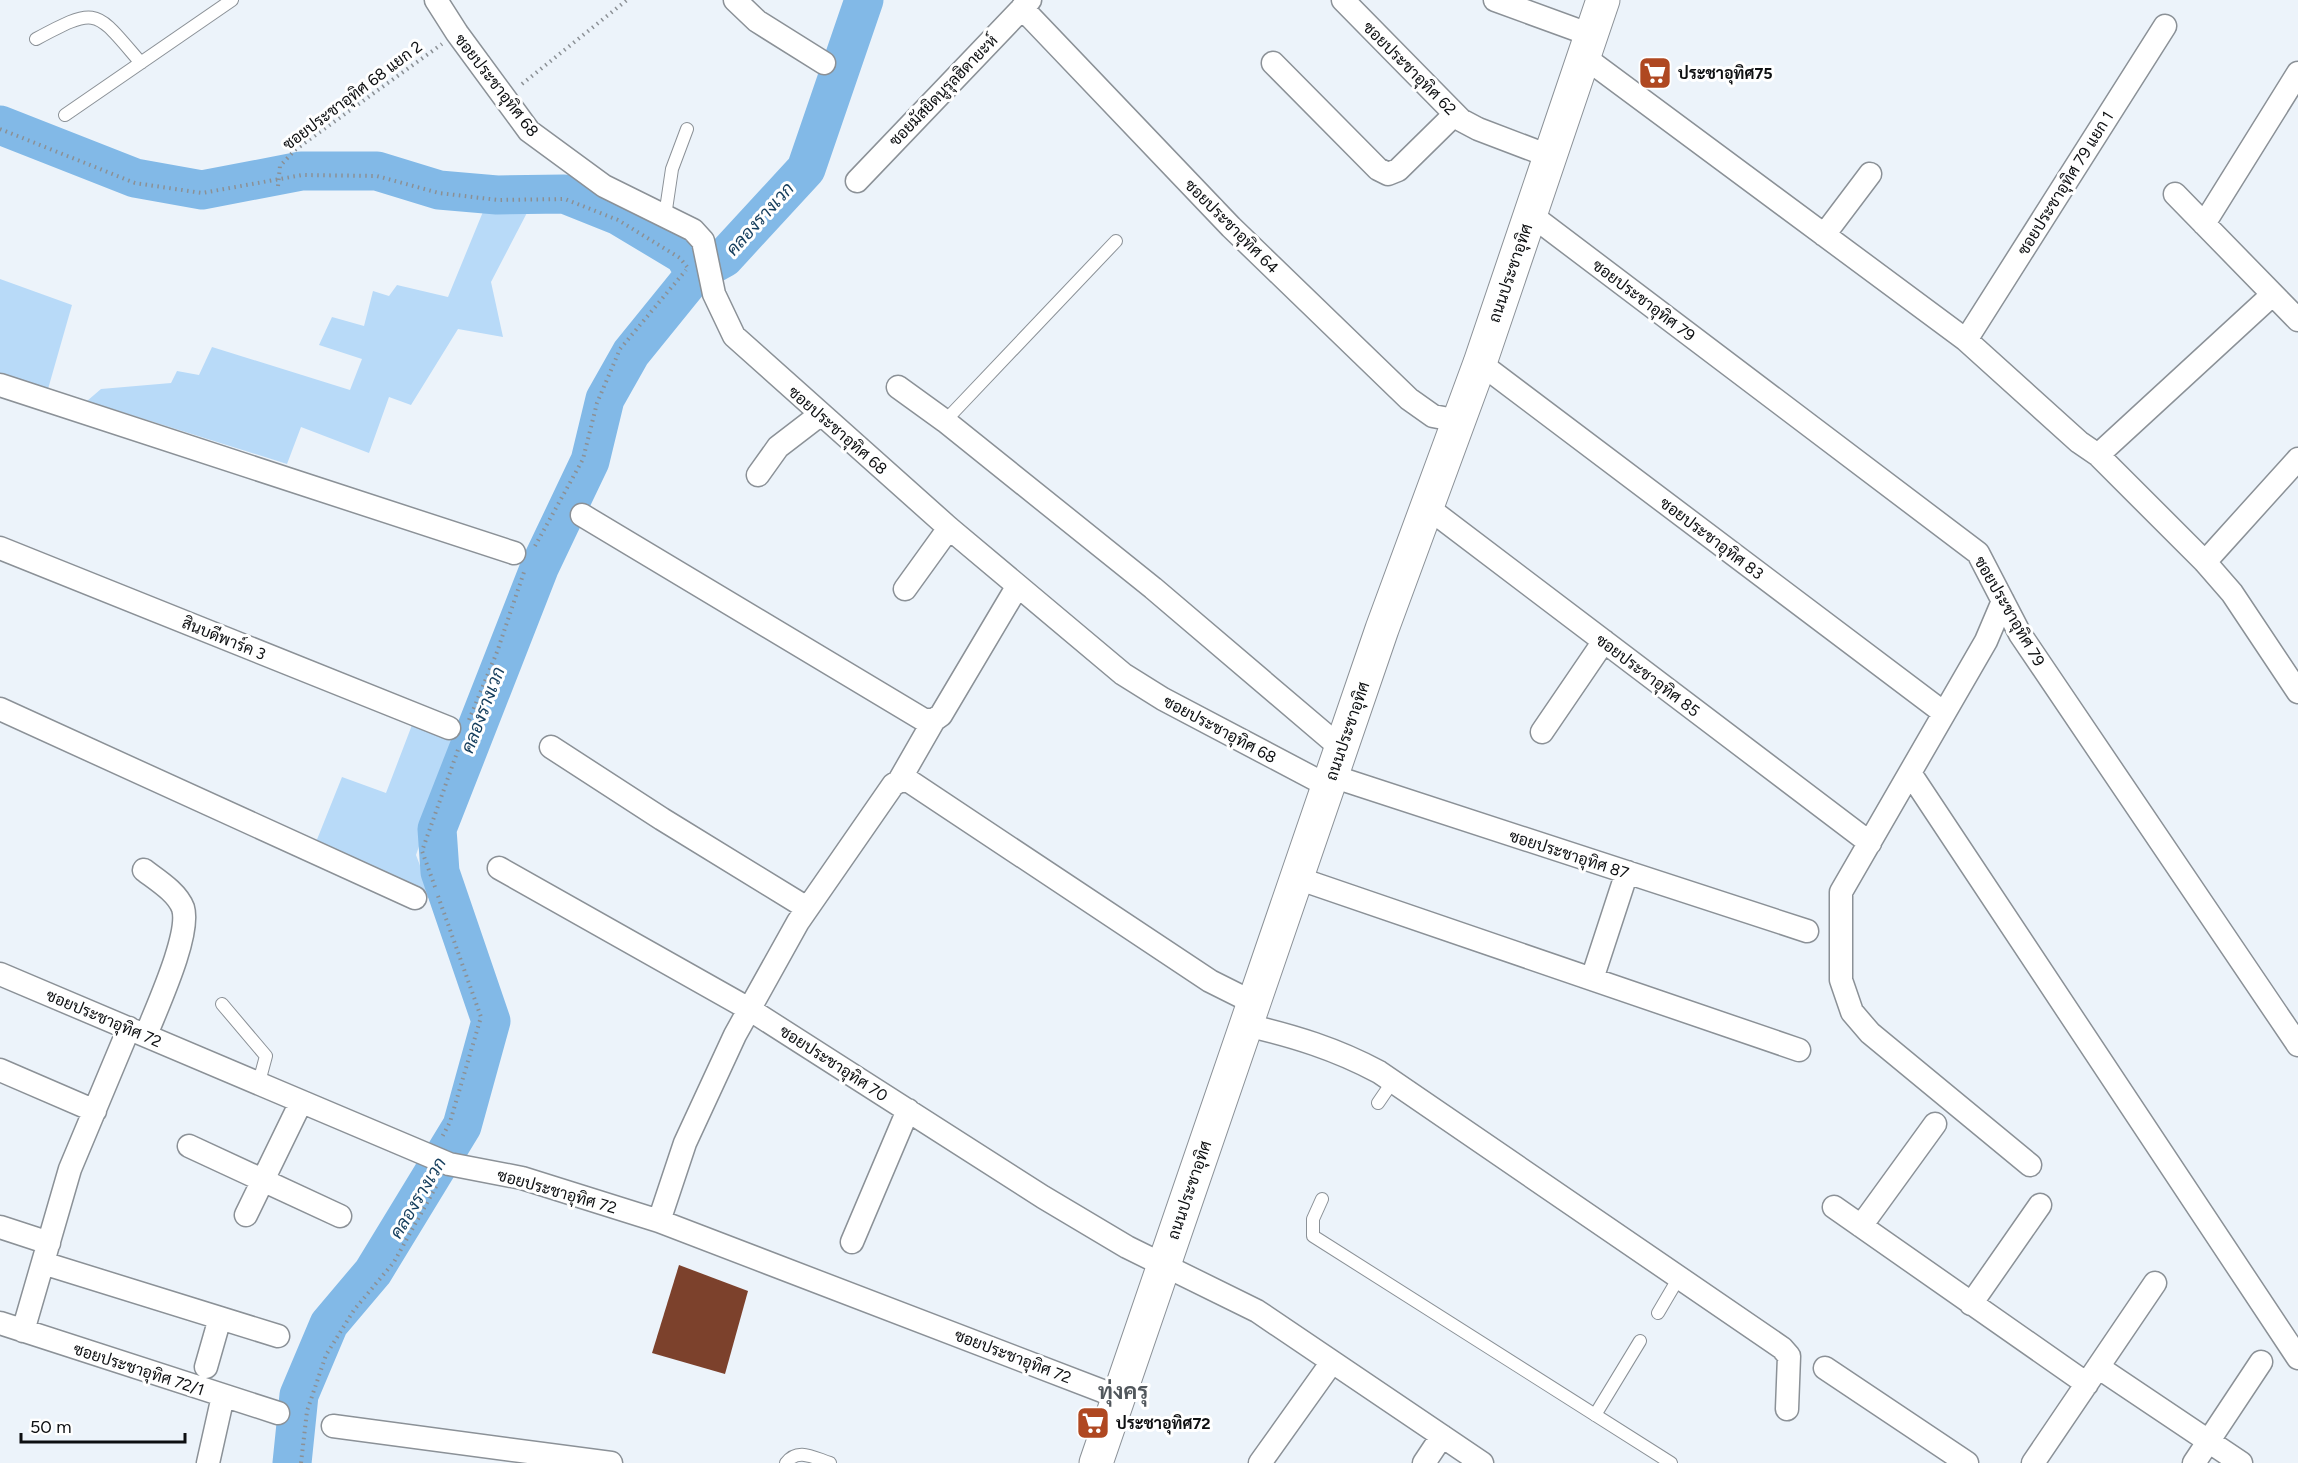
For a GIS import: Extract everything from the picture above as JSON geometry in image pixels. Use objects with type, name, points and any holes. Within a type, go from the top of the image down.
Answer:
[{"type":"main road","name":"ถนนประชาอุทิศ","points":[[1096,1463],[1334,770],[1480,363],[1603,0]]},
{"type":"street","name":"ซอยประชาอุทิศ 68","points":[[436,0],[457,33],[529,131],[604,186],[693,230],[703,241],[714,294],[734,336],[1017,587],[1123,674],[1173,704],[1334,770]]},
{"type":"street","points":[[735,0],[757,21],[824,63]]},
{"type":"street","name":"ซอยประชาอุทิศ 62","points":[[1343,0],[1455,114],[1478,129],[1550,156]]},
{"type":"street","points":[[1495,0],[1587,46],[1824,235],[1966,340],[2079,442],[2098,455],[2205,562],[2232,593],[2296,685]]},
{"type":"street","name":"ซอยมัสยิดนูรุลฮิดายะห์","points":[[857,181],[1026,4]]},
{"type":"street","name":"ซอยประชาอุทิศ 64","points":[[1026,4],[1232,227],[1409,399],[1433,416],[1459,421]]},
{"type":"street","name":"ซอยประชาอุทิศ 79 แยก 1","points":[[1966,340],[2165,26]]},
{"type":"street","points":[[1273,63],[1378,169],[1388,174],[1398,170],[1455,114]]},
{"type":"street","points":[[2204,224],[2298,73]]},
{"type":"street","points":[[1824,235],[1870,174]]},
{"type":"street","points":[[2175,194],[2298,320]]},
{"type":"street","name":"ซอยประชาอุทิศ 79","points":[[1530,214],[1978,553],[2020,634],[2298,1045]]},
{"type":"street","points":[[2098,455],[2272,295]]},
{"type":"street","name":"ซอยประชาอุทิศ 83","points":[[1480,363],[1944,714]]},
{"type":"street","points":[[0,385],[524,556]]},
{"type":"street","points":[[898,387],[945,421],[1153,588],[1334,770]]},
{"type":"street","points":[[758,476],[778,447],[821,414]]},
{"type":"street","points":[[2205,562],[2298,459]]},
{"type":"street","name":"ซอยประชาอุทิศ 85","points":[[1427,507],[1870,843]]},
{"type":"street","points":[[582,515],[924,720],[934,720]]},
{"type":"street","points":[[905,589],[949,528]]},
{"type":"street","name":"สินบดีพาร์ค 3","points":[[0,548],[459,732]]},
{"type":"street","points":[[899,781],[1017,587]]},
{"type":"street","points":[[2003,601],[1986,642],[1841,892],[1841,980],[1852,1012],[1870,1033],[2030,1165]]},
{"type":"street","points":[[1542,732],[1604,641]]},
{"type":"street","points":[[0,709],[416,898]]},
{"type":"street","points":[[551,747],[662,819],[807,908]]},
{"type":"street","name":"ซอยประชาอุทิศ 87","points":[[1334,770],[1627,872],[1807,931]]},
{"type":"street","points":[[1910,773],[2298,1358]]},
{"type":"street","points":[[659,1221],[686,1143],[749,1009],[807,908],[876,807],[892,785],[899,781],[909,781],[1210,981],[1250,1014],[1341,1052],[1393,1081],[1678,1279],[1782,1348],[1789,1356],[1787,1409]]},
{"type":"street","name":"ซอยประชาอุทิศ 70","points":[[499,868],[749,1009],[1043,1197],[1127,1247],[1257,1311],[1482,1463]]},
{"type":"street","points":[[23,1331],[70,1169],[95,1111],[138,1032],[186,928],[183,907],[171,891],[144,870]]},
{"type":"street","points":[[1592,978],[1627,872]]},
{"type":"street","points":[[1297,878],[1799,1050]]},
{"type":"street","name":"ซอยประชาอุทิศ 72","points":[[0,974],[433,1157],[522,1178],[659,1221],[1118,1397]]},
{"type":"street","points":[[0,1070],[95,1111]]},
{"type":"street","points":[[246,1215],[301,1102]]},
{"type":"street","points":[[852,1242],[908,1110]]},
{"type":"street","points":[[1861,1226],[1935,1124]]},
{"type":"street","points":[[189,1146],[340,1216]]},
{"type":"street","points":[[1971,1304],[2040,1205]]},
{"type":"street","points":[[1833,1207],[1971,1304],[2208,1441],[2241,1463]]},
{"type":"street","points":[[0,1227],[46,1253],[220,1318],[278,1336]]},
{"type":"street","points":[[2033,1463],[2155,1283]]},
{"type":"street","points":[[206,1367],[220,1318]]},
{"type":"street","name":"ซอยประชาอุทิศ 72/1","points":[[0,1323],[278,1413]]},
{"type":"street","points":[[1260,1463],[1332,1362]]},
{"type":"street","points":[[2194,1463],[2261,1362]]},
{"type":"street","points":[[1824,1368],[1967,1463]]},
{"type":"street","points":[[208,1463],[223,1396]]},
{"type":"street","points":[[333,1426],[515,1456],[611,1463]]},
{"type":"street","points":[[1424,1463],[1442,1436]]},
{"type":"lane","points":[[64,116],[232,0]]},
{"type":"lane","points":[[36,39],[76,18],[91,16],[112,31],[141,63]]},
{"type":"lane","points":[[665,216],[672,169],[687,129]]},
{"type":"lane","points":[[945,421],[1116,241]]},
{"type":"lane","points":[[222,1004],[266,1056],[259,1082]]},
{"type":"lane","points":[[1378,1104],[1393,1081]]},
{"type":"lane","points":[[1322,1199],[1313,1219],[1313,1236],[1671,1463]]},
{"type":"lane","points":[[1658,1312],[1678,1279]]},
{"type":"lane","points":[[1595,1415],[1640,1341]]},
{"type":"lane","points":[[786,1463],[793,1455],[800,1453],[830,1463]]},
{"type":"path","points":[[505,97],[627,0]]},
{"type":"path","name":"ซอยประชาอุทิศ 68 แยก 2","points":[[278,186],[280,166],[295,150],[457,33]]},
{"type":"path","points":[[0,129],[135,183],[202,194],[302,175],[377,176],[439,193],[498,200],[564,199],[618,220],[680,258],[688,268]]},
{"type":"path","points":[[301,1463],[307,1411],[326,1355],[354,1310],[394,1262],[433,1157],[450,1122],[481,1017],[422,851],[459,732],[497,652],[524,556],[583,459],[597,403],[620,349],[688,268],[693,265]]},
{"type":"shaded area","points":[[487,202],[530,207],[491,282],[503,337],[458,329],[411,405],[389,397],[369,453],[301,427],[287,464],[87,401],[101,389],[171,383],[177,371],[199,375],[212,347],[350,390],[362,359],[319,345],[332,317],[364,326],[373,291],[389,296],[397,285],[448,297]]},
{"type":"shaded area","points":[[0,279],[72,305],[48,389],[0,374]]},
{"type":"shaded area","points":[[412,725],[456,739],[416,855],[433,900],[314,847],[342,777],[386,793]]},
{"type":"building","points":[[679,1265],[748,1291],[725,1374],[652,1353]]},
{"type":"waterway","name":"คลองรางเวก","points":[[292,1463],[299,1395],[329,1324],[373,1272],[462,1126],[491,1021],[440,872],[437,829],[540,566],[590,461],[605,399],[631,353],[695,274],[724,258],[806,169],[864,0]]},
{"type":"waterway","points":[[0,125],[135,178],[202,190],[301,171],[377,171],[439,190],[497,195],[564,194],[619,216],[684,255],[695,274]]},
{"type":"place","name":"ประชาอุทิศ75","points":[[1655,73]]},
{"type":"place","name":"ประชาอุทิศ72","points":[[1093,1423]]},
{"type":"district","name":"ทุ่งครุ","points":[[1123,1391]]}]
